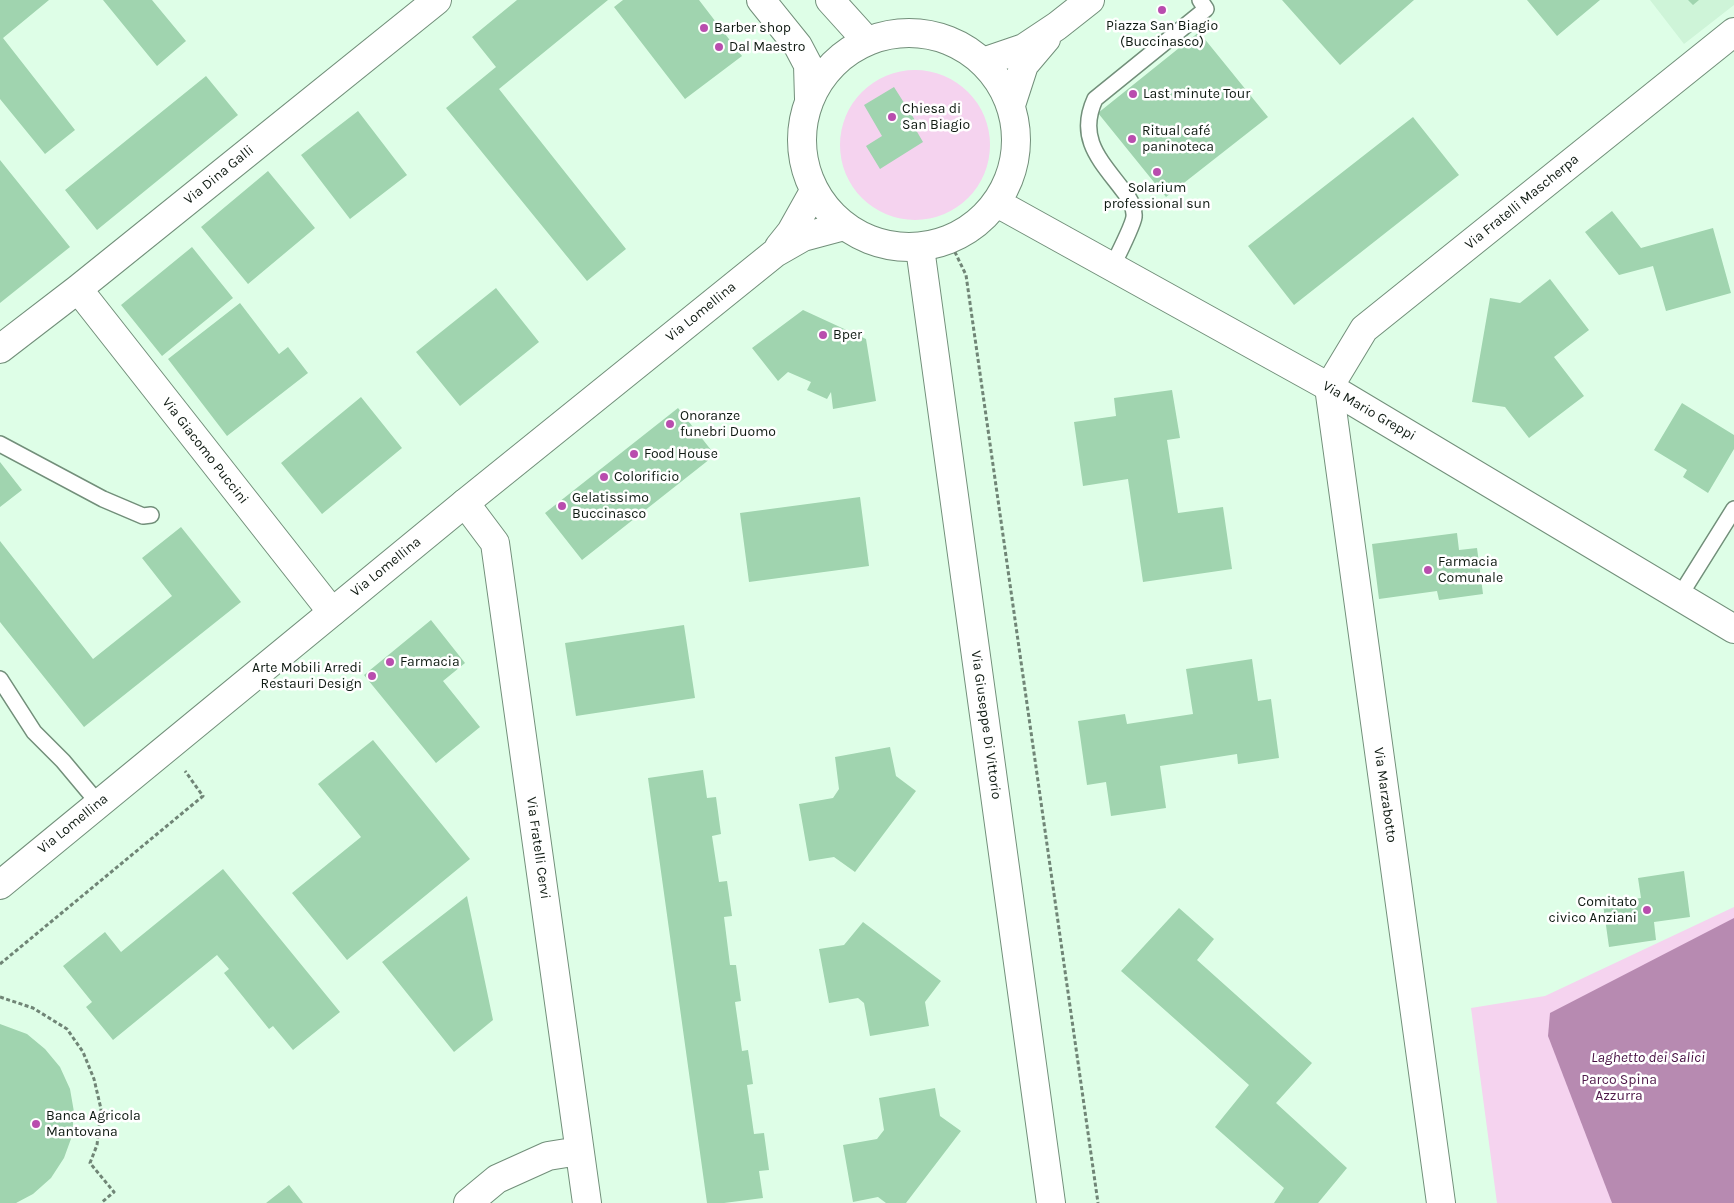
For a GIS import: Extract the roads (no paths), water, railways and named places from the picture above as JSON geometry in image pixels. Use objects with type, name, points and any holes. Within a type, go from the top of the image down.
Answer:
[{"type":"street","name":"Via Dina Galli","points":[[0,349],[78,290],[437,0]]},
{"type":"street","points":[[761,0],[798,46],[808,65],[810,99]]},
{"type":"street","points":[[830,0],[867,41]]},
{"type":"street","points":[[983,62],[1024,48],[1057,26],[1090,0]]},
{"type":"street","points":[[1011,105],[1024,66],[1057,26]]},
{"type":"street","points":[[910,32],[946,39],[968,50],[983,62],[995,76],[1011,105],[1015,118],[1016,155],[1009,180],[997,203],[975,226],[949,241],[920,248],[894,248],[859,236],[832,216],[814,192],[806,172],[802,147],[803,123],[810,99],[818,82],[840,58],[867,41],[910,32]]},
{"type":"street","name":"Via Fratelli Mascherpa","points":[[1329,387],[1364,329],[1734,32]]},
{"type":"street","name":"Via Lomellina","points":[[775,252],[791,232],[814,192]]},
{"type":"street","name":"Via Mario Greppi","points":[[997,203],[1329,387],[1734,629]]},
{"type":"street","name":"Via Lomellina","points":[[0,885],[465,503],[775,252],[803,237],[844,226]]},
{"type":"street","name":"Via Giuseppe Di Vittorio","points":[[920,248],[1051,1203]]},
{"type":"street","name":"Via Giacomo Puccini","points":[[78,290],[332,612]]},
{"type":"street","name":"Via Marzabotto","points":[[1329,387],[1441,1203]]},
{"type":"street","name":"Via Fratelli Cervi","points":[[465,503],[495,544],[586,1203]]},
{"type":"street","points":[[468,1203],[497,1179],[548,1156],[579,1151]]},
{"type":"lane","points":[[1112,267],[1134,218],[1131,201],[1098,158],[1090,143],[1089,113],[1095,99],[1206,9],[1200,0]]},
{"type":"lane","points":[[0,444],[103,499],[143,516],[152,515]]},
{"type":"lane","points":[[1680,597],[1734,508]]},
{"type":"lane","points":[[0,679],[34,732],[63,761],[98,804]]},
{"type":"water","name":"Laghetto dei Salici","points":[[1734,918],[1734,1203],[1612,1203],[1548,1036],[1550,1013]]},
{"type":"place","name":"Piazza San Biagio (Buccinasco)","points":[[1162,10]]},
{"type":"place","name":"Barber shop","points":[[704,28]]},
{"type":"place","name":"Dal Maestro","points":[[719,47]]},
{"type":"place","name":"Last minute Tour","points":[[1133,94]]},
{"type":"place","name":"Chiesa di San Biagio","points":[[892,117]]},
{"type":"place","name":"Ritual café paninoteca","points":[[1132,139]]},
{"type":"place","name":"Solarium professional sun","points":[[1157,172]]},
{"type":"place","name":"Bper","points":[[823,335]]},
{"type":"place","name":"Onoranze funebri Duomo","points":[[670,424]]},
{"type":"place","name":"Food House","points":[[634,454]]},
{"type":"place","name":"Colorificio","points":[[604,477]]},
{"type":"place","name":"Gelatissimo Buccinasco","points":[[562,506]]},
{"type":"place","name":"Farmacia Comunale","points":[[1428,570]]},
{"type":"place","name":"Farmacia","points":[[390,662]]},
{"type":"place","name":"Arte Mobili Arredi Restauri Design","points":[[372,676]]},
{"type":"place","name":"Comitato civico Anziani","points":[[1647,910]]},
{"type":"place","name":"Banca Agricola Mantovana","points":[[36,1124]]},
{"type":"park label","name":"Parco Spina Azzurra","points":[[1619,1088]]}]
